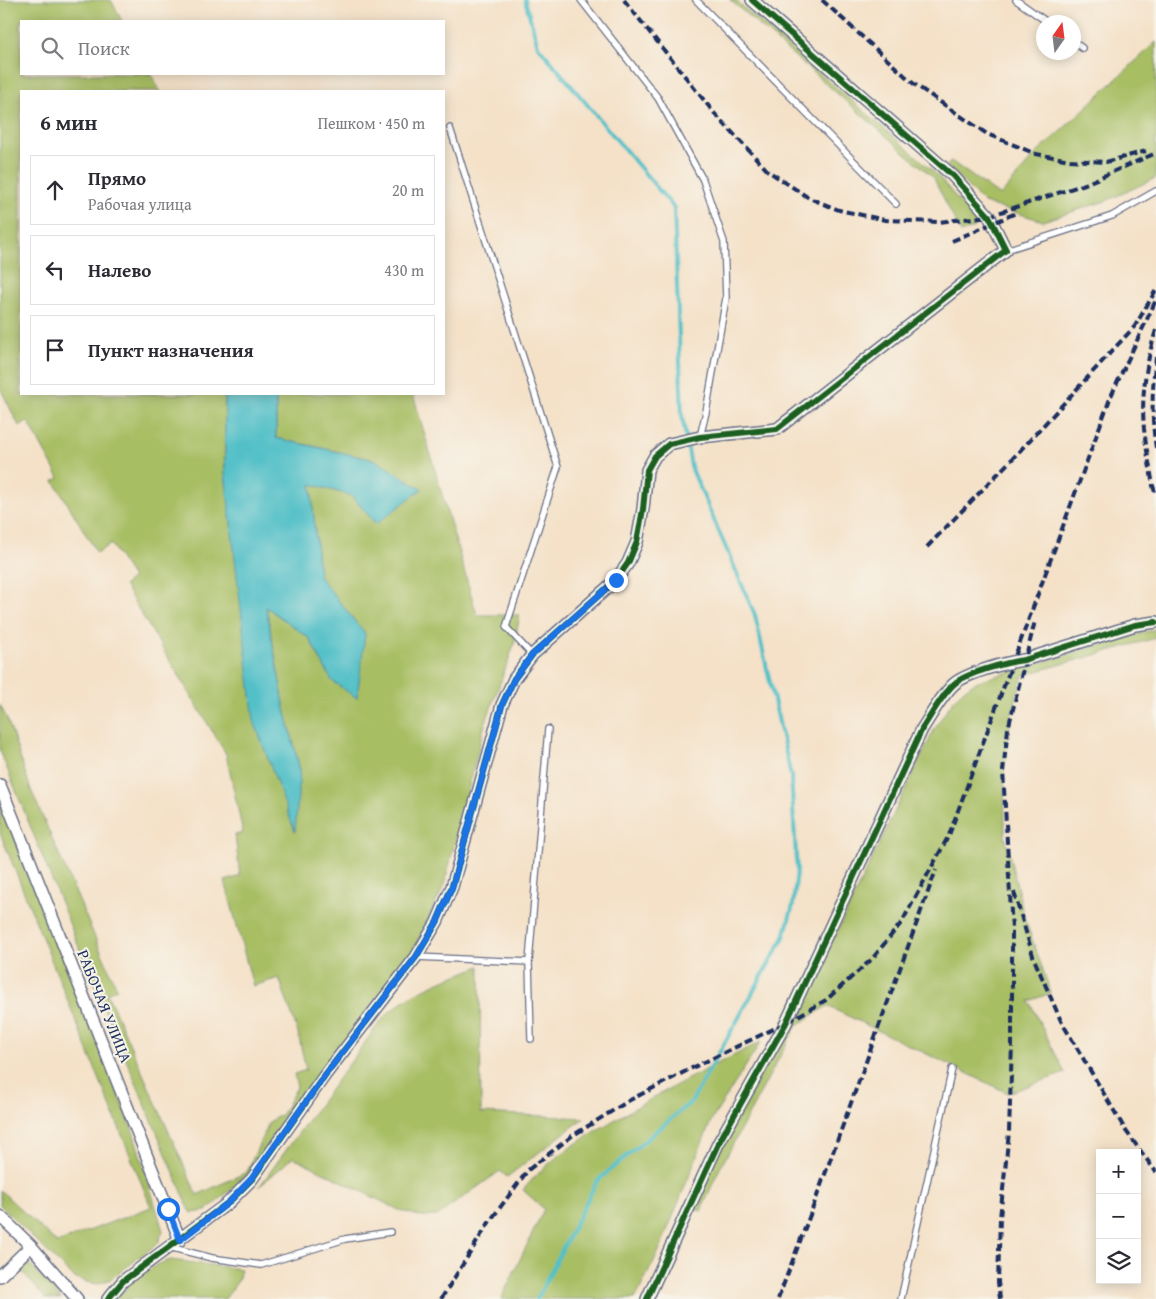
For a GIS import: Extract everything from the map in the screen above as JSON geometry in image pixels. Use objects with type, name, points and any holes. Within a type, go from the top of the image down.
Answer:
[{"type":"street","points":[[108,1299],[123,1281],[228,1203],[252,1178],[325,1075],[416,957],[437,922],[452,887],[502,705],[514,679],[532,655],[616,580],[628,563],[637,542],[647,470],[656,456],[669,444],[700,438],[777,429],[1006,250],[989,216],[953,176],[752,0]]},
{"type":"street","points":[[647,1299],[718,1144],[786,1023],[922,729],[942,698],[955,683],[976,673],[1135,625],[1156,622]]},
{"type":"street","name":"РАБОЧАЯ УЛИЦА","points":[[0,785],[180,1240]]},
{"type":"street","points":[[0,1216],[31,1246],[77,1299]]},
{"type":"street","points":[[0,1276],[31,1246]]},
{"type":"lane","points":[[581,0],[658,98],[703,180],[724,242],[726,298],[700,438]]},
{"type":"lane","points":[[696,0],[896,204]]},
{"type":"lane","points":[[1016,0],[1037,15]]},
{"type":"lane","points":[[450,128],[558,467],[506,627],[532,655]]},
{"type":"lane","points":[[1006,250],[1112,216],[1156,191]]},
{"type":"lane","points":[[531,1039],[529,962],[548,729]]},
{"type":"lane","points":[[416,957],[529,962]]},
{"type":"lane","points":[[901,1299],[952,1069]]},
{"type":"lane","points":[[169,1247],[212,1258],[262,1265],[345,1239],[390,1232]]},
{"type":"green space","points":[[0,0],[111,0],[121,20],[20,20],[20,75],[152,75],[159,90],[20,90],[20,395],[225,395],[225,473],[300,770],[284,704],[266,606],[309,638],[332,681],[365,634],[319,576],[311,484],[352,496],[376,524],[375,460],[276,438],[276,395],[413,395],[477,615],[520,615],[514,645],[484,727],[444,886],[407,962],[253,1171],[206,1211],[191,1213],[86,965],[0,751],[0,705],[8,721],[31,790],[117,988],[107,993],[197,1195],[247,1172],[269,1122],[282,1114],[297,1087],[294,1074],[306,1070],[298,1033],[279,978],[253,986],[225,881],[240,876],[235,835],[243,833],[226,754],[124,585],[133,578],[111,544],[97,553],[54,481],[59,478],[28,421],[19,426],[0,388]]},
{"type":"green space","points":[[730,0],[735,0],[923,162],[939,177],[979,225],[961,233],[933,177]]},
{"type":"green space","points":[[1156,42],[1156,178],[1106,201],[1043,221],[984,203],[947,166],[951,161],[1000,196],[1036,154]]},
{"type":"green space","points":[[1156,629],[1156,638],[1023,675],[1011,717],[1004,768],[1005,836],[1024,916],[1051,993],[1029,1001],[1065,1073],[1008,1093],[827,1006],[796,1026],[717,1174],[701,1211],[694,1208],[734,1115],[787,1027],[821,965],[934,730],[953,702],[964,690],[978,681]]},
{"type":"green space","points":[[0,802],[133,1131],[163,1231],[158,1243],[111,1279],[98,1284],[73,1277],[0,1205],[0,1190],[57,1243],[151,1207],[0,833]]},
{"type":"green space","points":[[480,966],[481,1113],[584,1118],[507,1177],[500,1171],[437,1216],[422,1217],[399,1210],[293,1157],[259,1187],[389,1012],[424,989]]},
{"type":"green space","points":[[761,1042],[711,1121],[659,1251],[635,1299],[501,1299],[544,1209],[523,1190],[543,1169],[566,1150],[603,1127],[670,1089]]},
{"type":"green space","points":[[171,1260],[241,1269],[238,1281],[225,1299],[116,1299],[140,1275],[163,1262]]},
{"type":"green space","points":[[29,1265],[61,1299],[46,1299],[20,1269]]},
{"type":"water","points":[[225,395],[276,395],[276,438],[375,460],[422,489],[376,524],[352,496],[311,484],[319,576],[365,634],[357,698],[332,681],[309,638],[266,607],[284,704],[300,770],[295,832],[254,721],[225,473]]},
{"type":"waterway","points":[[525,0],[538,46],[674,208],[682,415],[691,467],[755,615],[791,776],[797,871],[793,905],[784,937],[692,1101],[597,1181],[537,1299]]},
{"type":"railway","points":[[624,0],[715,114],[768,171],[809,198],[839,210],[885,220],[939,222],[989,216],[1085,184],[1156,153]]},
{"type":"railway","points":[[822,0],[914,84],[987,134],[1036,154],[1070,160],[1106,162],[1146,151]]},
{"type":"railway","points":[[952,241],[1016,213]]},
{"type":"railway","points":[[927,547],[1016,455],[1135,326],[1156,290]]},
{"type":"railway","points":[[441,1299],[490,1221],[528,1170],[572,1136],[630,1100],[786,1023],[826,1000],[872,959],[902,922],[949,835],[1111,396],[1156,300]]},
{"type":"railway","points":[[1156,330],[1149,355],[1143,404],[1144,429],[1156,495]]},
{"type":"railway","points":[[1156,357],[1153,402],[1156,448]]},
{"type":"railway","points":[[1000,1299],[998,1282],[1000,1218],[1009,1132],[1012,1044],[1012,930],[1003,771],[1008,729],[1035,621]]},
{"type":"railway","points":[[778,1299],[936,870]]},
{"type":"railway","points":[[1014,892],[1034,959],[1061,1021],[1126,1131],[1156,1172]]},
{"type":"cycle path","points":[[108,1299],[123,1281],[228,1203],[252,1179],[325,1075],[416,957],[437,922],[452,887],[502,705],[514,679],[532,655],[616,580],[628,563],[637,542],[647,470],[655,456],[669,444],[700,437],[777,429],[1006,250],[989,216],[953,176],[752,0]]},
{"type":"cycle path","points":[[647,1299],[718,1144],[786,1023],[922,729],[945,694],[954,684],[977,672],[1024,660],[1135,625],[1156,622]]},
{"type":"route","points":[[168,1209],[180,1240],[228,1203],[252,1178],[325,1075],[416,957],[437,922],[452,887],[502,705],[514,679],[532,655],[616,580]]}]
